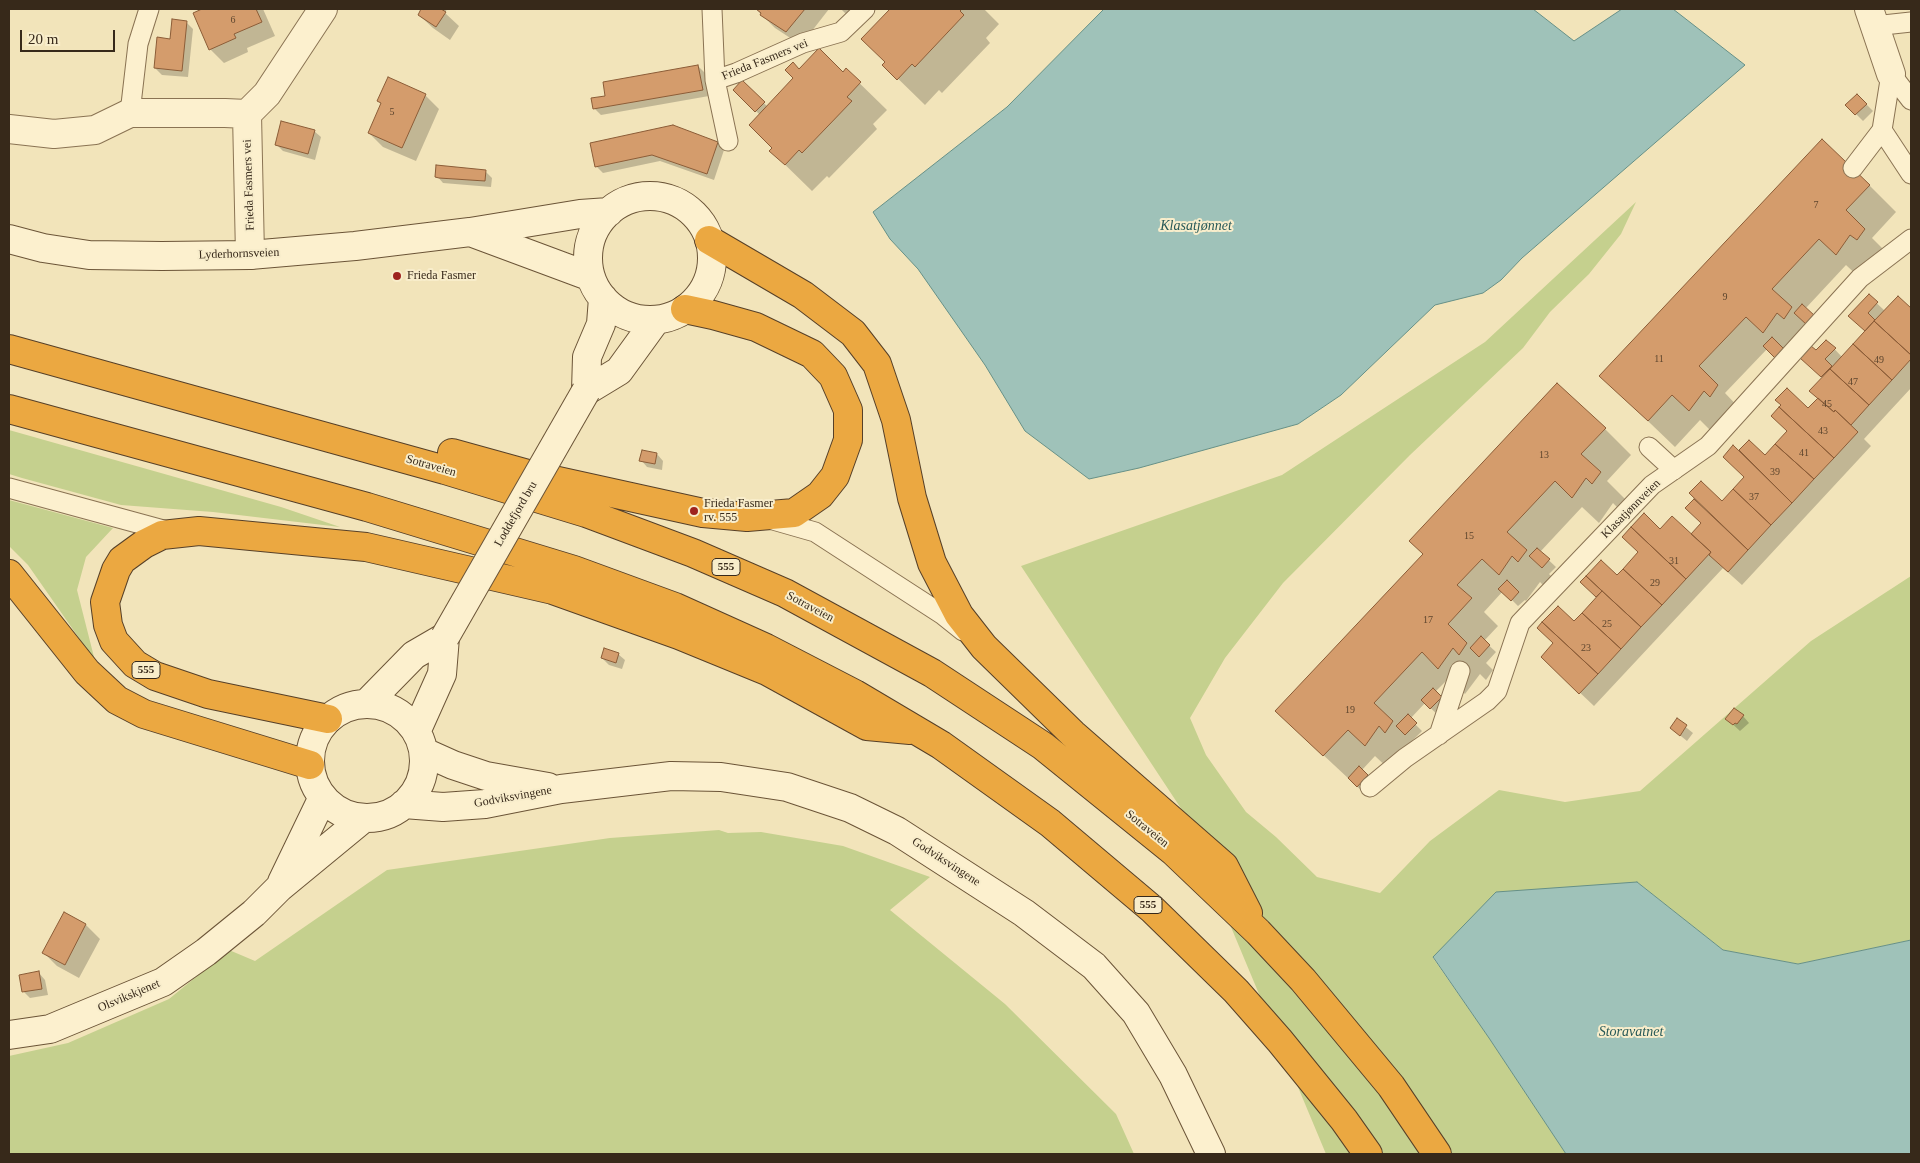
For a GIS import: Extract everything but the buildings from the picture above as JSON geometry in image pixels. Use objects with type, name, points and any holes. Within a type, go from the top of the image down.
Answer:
[{"type":"highway","name":"555","points":[[710,240],[803,295],[853,333],[878,364],[896,420],[912,498],[932,563],[959,615],[984,647],[1073,734],[1224,866],[1258,932]]},
{"type":"highway","name":"555","points":[[106,376],[142,368],[535,476],[703,513],[763,517],[794,513],[820,495],[835,476],[848,440],[848,410],[833,376],[812,354],[756,327],[685,309]]},
{"type":"highway","name":"Sotraveien","points":[[9,349],[445,470],[586,514],[693,553],[785,593],[932,673],[1043,746],[1174,851],[1258,932],[1303,980],[1391,1086],[1437,1154]]},
{"type":"highway","name":"555","points":[[9,409],[367,507],[574,570],[675,607],[766,648],[855,694],[941,746],[1050,823],[1152,909],[1236,991],[1280,1041],[1344,1120],[1368,1154]]},
{"type":"highway","name":"555","points":[[328,718],[208,694],[155,676],[135,664],[114,641],[108,625],[105,602],[116,570],[122,560],[144,544],[162,535],[199,531],[366,547],[553,590],[680,635],[767,671],[868,726],[915,730]]},
{"type":"highway","points":[[9,574],[87,672],[117,700],[144,714],[310,765]]},
{"type":"main road","points":[[9,129],[54,134],[95,130],[130,113],[247,114],[267,94],[323,9]]},
{"type":"main road","points":[[1871,17],[1891,74]]},
{"type":"main road","name":"Frieda Fasmers vei","points":[[247,114],[250,255]]},
{"type":"main road","points":[[586,391],[587,357],[601,324],[597,287],[588,259],[590,242],[597,226],[608,212],[630,200],[642,197],[655,196],[671,200],[685,208],[698,219],[710,240],[712,260],[709,279],[700,296],[685,309],[671,316],[656,320],[626,315],[614,308],[597,287]]},
{"type":"main road","name":"Lyderhornsveien","points":[[9,239],[43,248],[89,255],[250,255],[355,246],[470,232],[580,214],[608,212]]},
{"type":"main road","name":"Lyderhornsveien","points":[[470,232],[597,287]]},
{"type":"main road","points":[[586,391],[618,371],[656,320]]},
{"type":"main road","name":"Loddefjord bru","points":[[445,637],[586,391]]},
{"type":"main road","points":[[367,704],[414,655],[445,637]]},
{"type":"main road","points":[[420,742],[404,716],[387,707],[367,704],[353,705],[339,710],[328,718],[317,732],[311,748],[310,765],[314,782],[323,797],[335,808],[349,815],[364,818],[392,812],[404,804],[417,790],[423,771],[420,742],[442,674],[445,637]]},
{"type":"main road","name":"Godviksvingene","points":[[420,742],[453,765],[486,776],[561,789]]},
{"type":"main road","name":"Godviksvingene","points":[[404,804],[443,807],[485,804],[561,789],[671,776],[721,777],[788,787],[850,808],[897,831],[1024,912],[1094,966],[1136,1014],[1173,1075],[1211,1154]]},
{"type":"main road","name":"Olsvikskjenet","points":[[279,888],[323,797]]},
{"type":"main road","name":"Olsvikskjenet","points":[[9,1035],[50,1029],[163,982],[206,952],[254,913],[279,888],[364,818]]},
{"type":"lane","points":[[130,113],[138,44],[149,9]]},
{"type":"lane","name":"Frieda Fasmers vei","points":[[712,9],[715,80],[728,141]]},
{"type":"lane","name":"Frieda Fasmers vei","points":[[715,80],[736,73],[803,43],[840,32],[865,9]]},
{"type":"lane","points":[[1871,17],[1911,22]]},
{"type":"lane","points":[[1891,74],[1911,100]]},
{"type":"lane","points":[[1852,168],[1882,130],[1891,74]]},
{"type":"lane","points":[[1882,130],[1911,174]]},
{"type":"lane","name":"Klasatjønnveien","points":[[1370,787],[1406,758],[1487,701],[1497,691],[1520,623],[1652,485],[1708,446],[1860,278],[1911,239]]},
{"type":"lane","points":[[1649,447],[1674,470]]},
{"type":"lane","name":"555","points":[[9,488],[175,533]]},
{"type":"lane","name":"555","points":[[763,517],[815,532],[942,615],[984,647]]},
{"type":"lane","points":[[1439,735],[1460,671]]},
{"type":"green space","points":[[1636,202],[1621,234],[1589,274],[1550,312],[1523,348],[1410,455],[1283,583],[1225,658],[1190,718],[1206,755],[1246,812],[1276,837],[1317,877],[1380,893],[1430,841],[1499,790],[1565,802],[1640,791],[1811,641],[1911,576],[1911,940],[1798,964],[1723,950],[1637,882],[1433,958],[1566,1154],[1326,1154],[1182,810],[1021,566],[1282,475],[1485,342]]},
{"type":"green space","points":[[9,430],[281,507],[340,527],[213,512],[121,505],[22,478],[9,474]]},
{"type":"green space","points":[[9,500],[113,528],[86,557],[77,590],[95,661],[28,565],[9,546]]},
{"type":"green space","points":[[719,830],[728,833],[761,832],[843,846],[930,877],[890,910],[1005,1004],[1116,1114],[1134,1154],[9,1154],[9,1056],[68,1043],[169,999],[229,950],[255,961],[387,870],[610,838]]},
{"type":"water","name":"Klasatjønnet","points":[[1104,9],[1533,9],[1574,41],[1622,9],[1673,9],[1745,65],[1522,258],[1501,280],[1483,293],[1435,305],[1341,395],[1298,424],[1139,468],[1089,479],[1025,431],[985,365],[918,269],[890,239],[873,212],[1007,107]]},
{"type":"water","name":"Storavatnet","points":[[1637,882],[1723,950],[1798,964],[1911,940],[1911,1154],[1566,1154],[1433,957],[1496,892]]},
{"type":"place","name":"Frieda Fasmer","points":[[397,276]]},
{"type":"place","name":"Frieda Fasmer rv. 555","points":[[694,511]]}]
